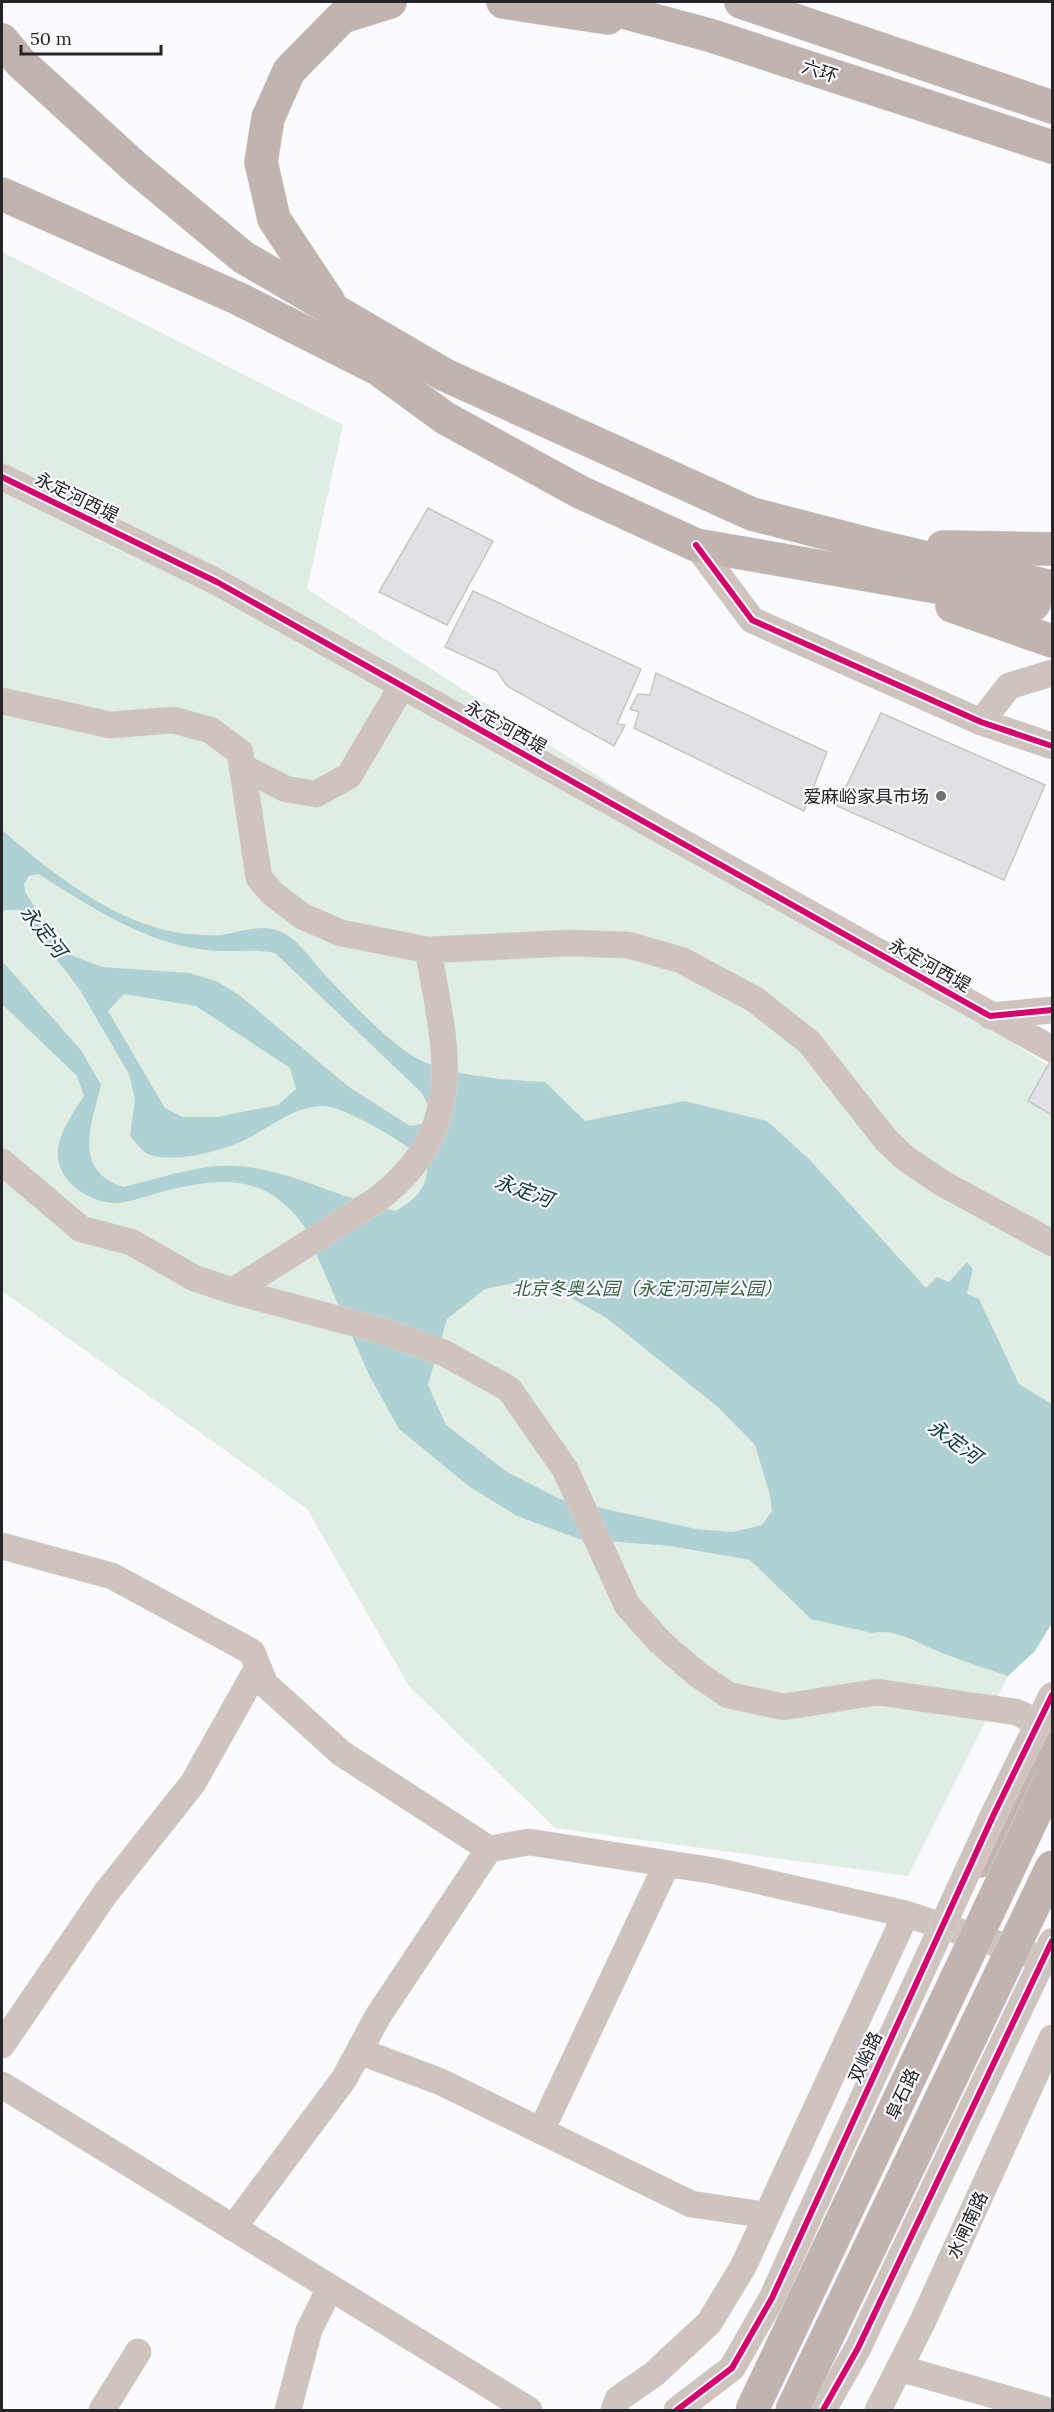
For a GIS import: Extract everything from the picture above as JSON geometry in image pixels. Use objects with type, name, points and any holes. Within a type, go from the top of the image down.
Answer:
[{"type":"highway","points":[[336,311],[274,219],[261,162],[268,118],[289,70],[342,17],[390,2]]},
{"type":"highway","points":[[503,2],[710,35]]},
{"type":"highway","name":"六环","points":[[586,2],[710,35],[1053,147]]},
{"type":"highway","points":[[741,2],[1053,107]]},
{"type":"highway","points":[[2,40],[21,63],[136,168],[243,257],[445,375],[752,514],[868,560],[1053,641]]},
{"type":"highway","points":[[2,69],[123,184],[444,418],[580,492],[696,545],[868,560],[1053,587]]},
{"type":"highway","points":[[2,194],[227,293],[378,369]]},
{"type":"highway","points":[[868,560],[1053,549]]},
{"type":"highway","points":[[868,560],[1053,607]]},
{"type":"highway","points":[[946,1919],[1053,1749]]},
{"type":"highway","name":"阜石路","points":[[752,2410],[1053,1777]]},
{"type":"highway","name":"阜石路","points":[[792,2410],[1053,1867]]},
{"type":"street","name":"永定河西堤","points":[[2,477],[217,582],[990,1016],[1053,1049]]},
{"type":"street","points":[[696,545],[752,620],[981,722],[1053,746]]},
{"type":"street","points":[[981,722],[1009,686],[1053,673]]},
{"type":"street","points":[[242,767],[286,789],[316,794],[349,776],[402,686]]},
{"type":"street","points":[[2,701],[110,725],[173,720],[210,730],[240,752],[259,878],[273,894],[302,916],[341,933],[428,950],[570,943],[628,945],[681,960],[754,999],[809,1042],[886,1140],[905,1158],[942,1183],[1053,1243]]},
{"type":"street","points":[[233,1291],[395,1186],[417,1160],[437,1126],[444,1097],[446,1062],[428,950]]},
{"type":"street","points":[[990,1016],[1053,1011]]},
{"type":"street","points":[[2,1162],[81,1229],[131,1242],[194,1278],[233,1291],[383,1331],[444,1353],[509,1389],[565,1469],[627,1605],[660,1642],[697,1674],[728,1695],[784,1707],[877,1692],[1016,1712],[1053,1729]]},
{"type":"street","points":[[2,1546],[112,1576],[252,1652],[264,1684],[341,1753],[489,1849],[529,1842],[715,1871],[906,1914],[1053,1962]]},
{"type":"street","points":[[2,2046],[105,1894],[161,1819],[193,1783],[258,1667]]},
{"type":"street","name":"双峪路","points":[[677,2410],[732,2368],[772,2298],[946,1919],[1053,1695]]},
{"type":"street","points":[[233,2228],[344,2079],[378,2016],[489,1849]]},
{"type":"street","points":[[542,2131],[667,1863]]},
{"type":"street","points":[[614,2410],[618,2399],[654,2374],[709,2323],[744,2267],[765,2216],[906,1914]]},
{"type":"street","points":[[823,2410],[858,2348],[1053,1941]]},
{"type":"street","name":"水闸南路","points":[[879,2410],[1053,2038]]},
{"type":"street","points":[[359,2051],[441,2082],[691,2204],[765,2216]]},
{"type":"street","points":[[2,2085],[529,2410]]},
{"type":"street","points":[[288,2410],[309,2330],[330,2288]]},
{"type":"street","points":[[102,2410],[138,2352]]},
{"type":"street","points":[[899,2368],[1046,2410]]},
{"type":"green space","name":"北京冬奥公园（永定河河岸公园）","points":[[2,252],[343,425],[307,589],[1052,1068],[1052,1588],[908,1876],[555,1828],[409,1686],[307,1509],[2,1291]]},
{"type":"water","name":"永定河","points":[[2,830],[65,880],[89,896],[139,922],[164,930],[190,934],[217,935],[261,928],[284,933],[303,949],[372,1023],[399,1046],[424,1062],[468,1074],[545,1082],[585,1121],[684,1101],[767,1121],[810,1160],[926,1288],[937,1277],[949,1282],[967,1262],[973,1269],[967,1294],[979,1299],[1019,1384],[1052,1404],[1052,1623],[1035,1651],[1008,1676],[899,1635],[872,1633],[811,1619],[750,1560],[671,1546],[579,1539],[517,1516],[470,1487],[399,1429],[369,1375],[304,1226],[289,1208],[274,1196],[240,1183],[222,1182],[182,1187],[116,1203],[95,1199],[76,1188],[68,1180],[59,1161],[59,1143],[68,1122],[84,1096],[77,1076],[2,1004],[2,961],[81,1050],[101,1085],[90,1130],[91,1157],[96,1169],[107,1179],[123,1187],[207,1167],[236,1166],[277,1173],[396,1211],[416,1196],[424,1185],[427,1161],[361,1119],[346,1112],[322,1106],[299,1111],[246,1139],[215,1151],[166,1158],[146,1153],[130,1136],[135,1099],[129,1074],[80,990],[19,910],[5,910],[2,913]],"holes":[[[38,874],[118,921],[161,940],[206,950],[275,953],[421,1092],[428,1108],[424,1120],[421,1124],[410,1126],[349,1087],[239,995],[218,982],[190,973],[102,967],[71,955],[53,935],[25,892],[24,884],[29,876]],[[124,994],[196,1006],[290,1068],[296,1089],[278,1105],[217,1117],[183,1117],[165,1108],[108,1011]],[[537,1278],[608,1319],[718,1407],[755,1445],[770,1495],[772,1511],[762,1525],[733,1532],[696,1529],[560,1499],[507,1472],[446,1425],[428,1385],[447,1319],[485,1289]]]},
{"type":"building","points":[[428,508],[493,541],[447,625],[379,592]]},
{"type":"building","points":[[473,591],[641,669],[617,724],[625,725],[614,746],[507,686],[497,671],[445,647]]},
{"type":"building","points":[[656,673],[827,752],[804,811],[634,728],[639,712],[630,709],[638,694],[650,695]]},
{"type":"building","name":"爱麻峪家具市场","points":[[881,713],[1045,785],[1004,880],[837,806]]},
{"type":"building","points":[[1052,1058],[1052,1115],[1028,1101]]},
{"type":"cycle path","points":[[2,477],[217,582],[990,1016],[1052,1010]]},
{"type":"cycle path","points":[[696,545],[752,620],[981,722],[1052,746]]},
{"type":"cycle path","points":[[677,2410],[732,2368],[772,2298],[993,1816],[1052,1695]]},
{"type":"cycle path","points":[[823,2410],[858,2348],[1052,1941]]},
{"type":"place","name":"爱麻峪家具市场","points":[[941,796]]}]
